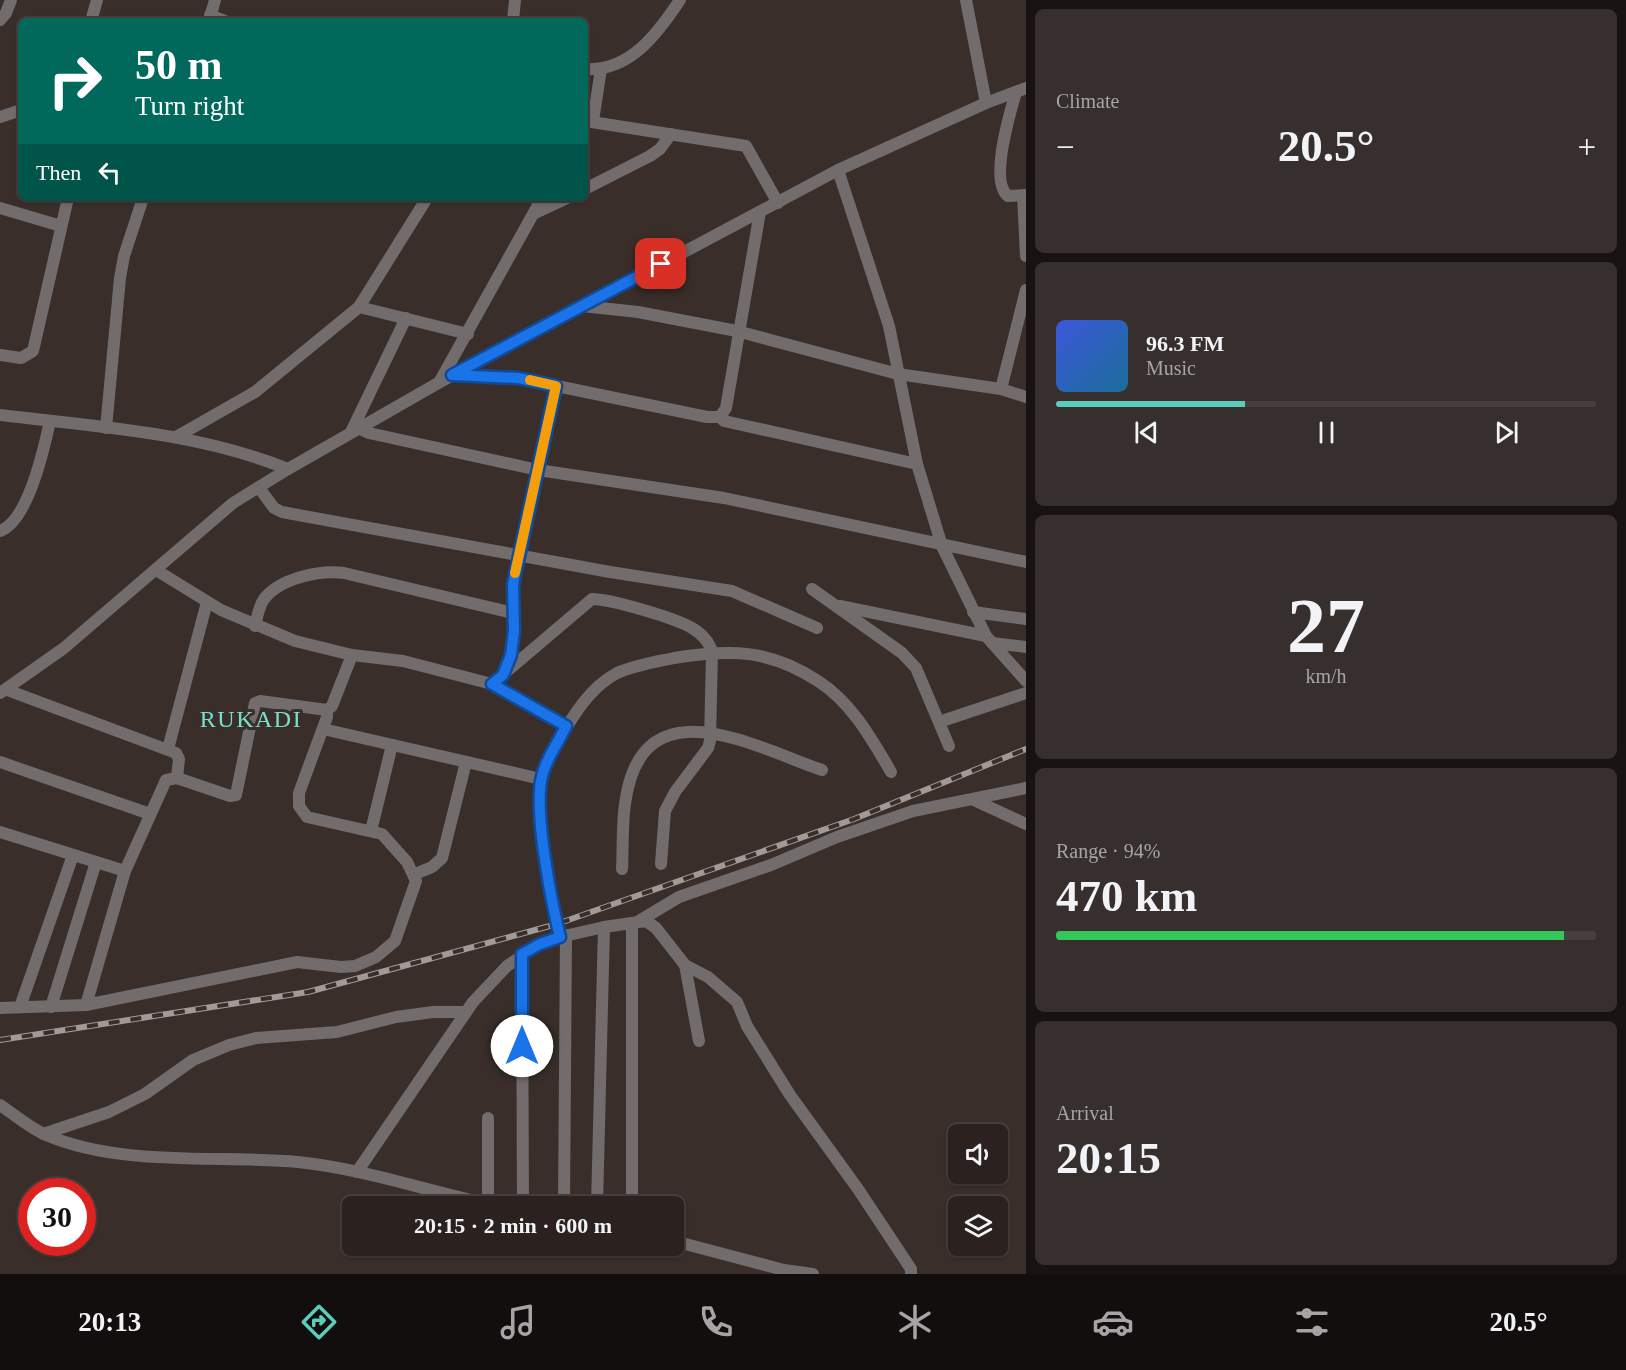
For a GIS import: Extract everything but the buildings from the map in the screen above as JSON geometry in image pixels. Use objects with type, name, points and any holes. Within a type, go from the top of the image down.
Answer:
[{"type":"street","points":[[0,20],[6,13],[11,0]]},
{"type":"street","points":[[92,18],[97,0]]},
{"type":"street","points":[[210,18],[215,0]]},
{"type":"street","points":[[513,18],[515,0]]},
{"type":"street","points":[[588,69],[601,69],[625,60],[648,44],[680,0]]},
{"type":"street","points":[[966,0],[986,103]]},
{"type":"street","points":[[601,69],[589,121],[746,146],[777,203]]},
{"type":"street","points":[[3,692],[64,648],[233,503],[260,489],[288,469],[452,375],[838,170],[986,103],[1021,90]]},
{"type":"street","points":[[1021,90],[1002,150],[1003,189],[1008,196],[1024,195],[1026,256]]},
{"type":"street","points":[[0,117],[18,111]]},
{"type":"street","points":[[588,187],[650,156],[660,149],[670,134]]},
{"type":"street","points":[[838,170],[889,326],[917,464],[942,546],[989,640],[1026,681]]},
{"type":"street","points":[[0,355],[21,358],[33,351],[67,201]]},
{"type":"street","points":[[106,428],[120,278],[124,256],[141,201]]},
{"type":"street","points":[[176,437],[255,392],[359,307],[425,201]]},
{"type":"street","points":[[440,382],[541,201]]},
{"type":"street","points":[[535,213],[561,201]]},
{"type":"street","points":[[0,208],[62,225]]},
{"type":"street","points":[[720,417],[726,408],[737,331],[760,212]]},
{"type":"street","points":[[1001,389],[1026,290]]},
{"type":"street","points":[[582,306],[638,312],[737,331],[898,374],[1001,389],[1026,397]]},
{"type":"street","points":[[359,307],[468,334]]},
{"type":"street","points":[[355,430],[406,318]]},
{"type":"street","points":[[452,375],[518,378],[707,417],[720,417],[724,421],[917,464]]},
{"type":"street","points":[[503,675],[511,655],[513,584],[518,555],[556,386]]},
{"type":"street","points":[[0,415],[176,437],[260,458],[288,469]]},
{"type":"street","points":[[0,531],[11,527],[24,503],[42,454],[50,421]]},
{"type":"street","points":[[355,430],[538,470],[724,498],[1026,562]]},
{"type":"street","points":[[260,489],[274,508],[282,512],[732,591],[817,628]]},
{"type":"street","points":[[156,570],[207,602],[255,626],[295,641],[352,655],[403,661],[492,684],[566,726]]},
{"type":"street","points":[[255,626],[267,595],[305,575],[330,571],[513,613]]},
{"type":"street","points":[[812,590],[902,653],[923,680],[949,746]]},
{"type":"street","points":[[492,684],[592,599],[612,602],[690,626],[709,643],[712,652],[711,731],[708,748],[675,792],[665,811],[661,864]]},
{"type":"street","points":[[168,749],[207,602]]},
{"type":"street","points":[[833,604],[1026,647]]},
{"type":"street","points":[[973,612],[1026,619]]},
{"type":"street","points":[[564,1196],[563,936],[544,847],[540,798],[541,779],[566,726],[593,692],[616,674],[647,663],[712,652],[740,652],[787,663],[819,682],[850,707],[891,772]]},
{"type":"street","points":[[0,1008],[86,1005],[288,963],[341,967],[367,961],[395,941],[415,888],[415,874],[386,837],[371,831],[308,817],[300,810],[300,793],[323,729],[327,710],[332,706],[352,655]]},
{"type":"street","points":[[3,692],[168,749],[178,755],[177,778]]},
{"type":"street","points":[[939,722],[1026,693]]},
{"type":"street","points":[[86,1005],[125,871],[166,780],[171,777],[177,778],[230,796],[236,795],[255,703],[260,701],[327,710]]},
{"type":"street","points":[[323,729],[541,779]]},
{"type":"street","points":[[622,869],[624,805],[636,764],[647,748],[660,737],[677,731],[711,731],[822,770]]},
{"type":"street","points":[[371,831],[392,745]]},
{"type":"street","points":[[0,762],[150,814]]},
{"type":"street","points":[[415,874],[432,867],[442,858],[466,762]]},
{"type":"street","points":[[636,923],[679,897],[771,865],[837,837],[913,811],[1026,788]]},
{"type":"street","points":[[974,800],[1026,824]]},
{"type":"street","points":[[0,832],[125,871]]},
{"type":"street","points":[[20,1007],[73,855]]},
{"type":"street","points":[[51,1007],[96,862]]},
{"type":"street","points":[[357,1172],[466,1012],[493,978],[522,954],[540,944],[563,936],[604,927],[646,921],[656,928],[685,965],[708,976],[737,1002],[747,1026],[790,1095],[858,1189],[911,1269],[911,1274]]},
{"type":"street","points":[[632,1196],[636,923]]},
{"type":"street","points":[[597,1196],[604,927]]},
{"type":"street","points":[[522,954],[523,1196]]},
{"type":"street","points":[[685,965],[699,1041]]},
{"type":"street","points":[[43,1134],[109,1112],[146,1094],[193,1060],[229,1045],[256,1038],[337,1032],[396,1017],[433,1012],[466,1012]]},
{"type":"street","points":[[0,1105],[43,1134],[86,1148],[124,1153],[299,1162],[357,1172],[456,1196]]},
{"type":"street","points":[[488,1118],[492,1196]]},
{"type":"street","points":[[684,1244],[784,1270],[813,1274]]},
{"type":"railway","points":[[0,1040],[308,992],[557,924],[854,819],[1026,749]]},
{"type":"slow traffic","points":[[515,573],[556,386],[530,380]]},
{"type":"district","name":"RUKADI","points":[[251,719]]},
{"type":"route","points":[[522,1046],[522,954],[560,937],[544,847],[540,798],[544,770],[566,726],[492,684],[503,675],[511,655],[514,631],[513,584],[556,386],[518,378],[452,375],[661,264]]}]
